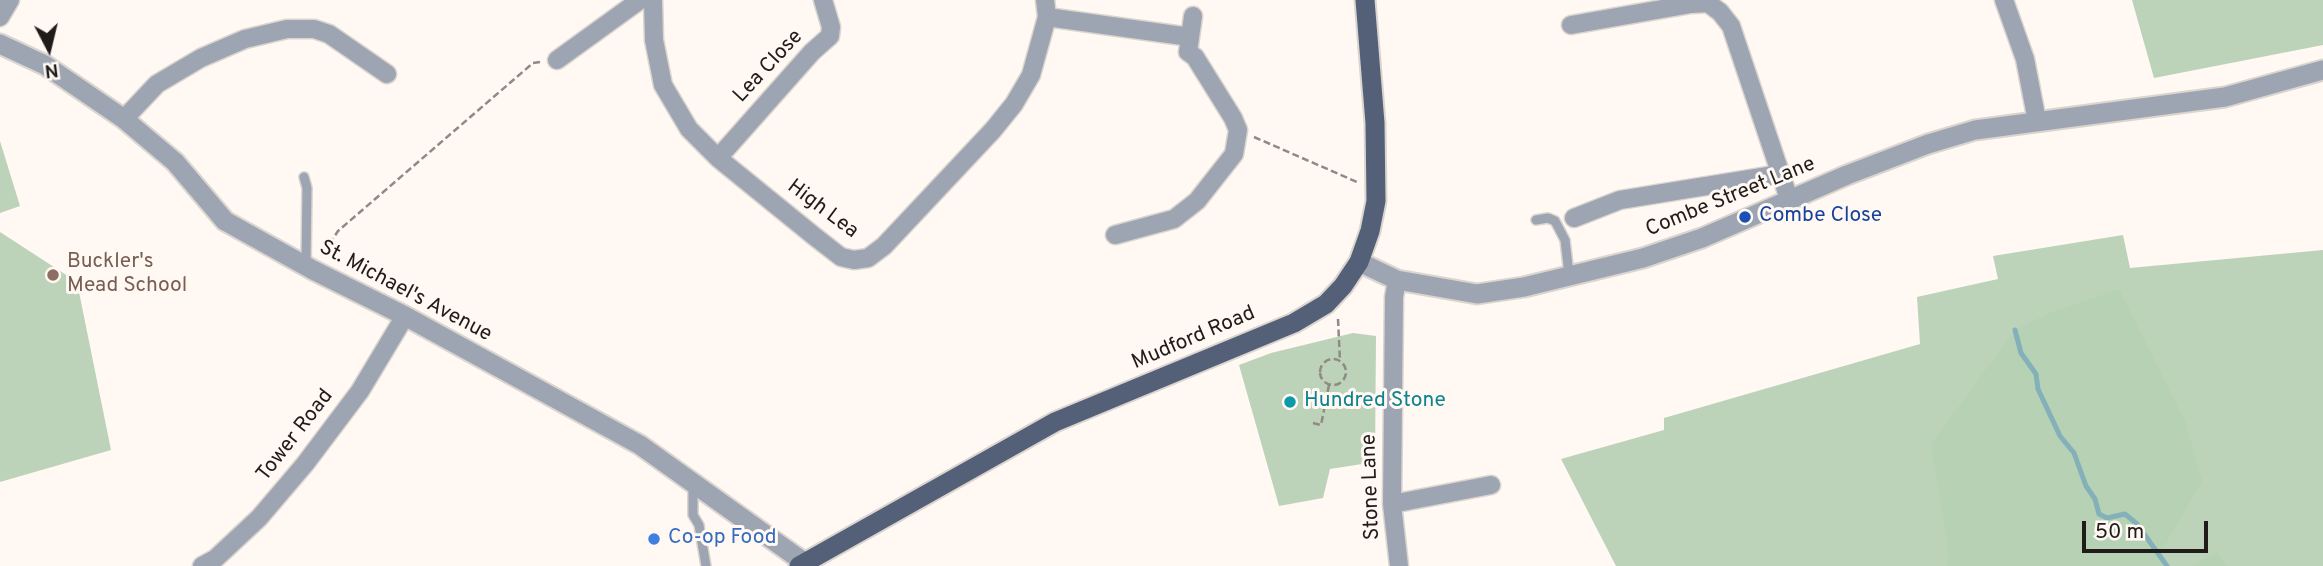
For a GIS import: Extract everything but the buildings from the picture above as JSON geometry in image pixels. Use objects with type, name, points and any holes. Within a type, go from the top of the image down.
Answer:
[{"type":"main road","name":"Mudford Road","points":[[802,565],[1055,422],[1293,323],[1326,304],[1359,262],[1370,231],[1375,190],[1375,123],[1365,0]]},
{"type":"street","points":[[0,17],[10,0]]},
{"type":"street","points":[[557,60],[640,0]]},
{"type":"street","name":"High Lea","points":[[653,0],[654,40],[663,85],[688,129],[718,158],[841,257],[854,260],[868,258],[906,224],[1014,104],[1031,75],[1046,9],[1190,37]]},
{"type":"street","name":"Lea Close","points":[[718,158],[812,52],[830,36],[831,27],[823,0]]},
{"type":"street","points":[[2004,0],[2025,60],[2037,121]]},
{"type":"street","points":[[1571,25],[1707,3],[1720,12],[1731,26],[1790,202]]},
{"type":"street","points":[[1115,235],[1174,219],[1197,201],[1234,154],[1238,130],[1233,118],[1195,57],[1188,52],[1193,16]]},
{"type":"street","points":[[124,119],[157,84],[201,58],[245,39],[287,29],[314,29],[329,34],[387,74]]},
{"type":"street","name":"St. Michael's Avenue","points":[[0,44],[45,65],[124,119],[175,162],[225,221],[309,268],[405,316],[640,446],[802,565]]},
{"type":"street","name":"Combe Street Lane","points":[[1359,262],[1397,280],[1477,294],[1524,286],[1643,258],[1702,238],[1847,175],[1928,144],[1975,130],[2225,97],[2323,70]]},
{"type":"street","points":[[1574,218],[1620,200],[1780,174]]},
{"type":"street","name":"Stone Lane","points":[[1397,280],[1394,297],[1392,503],[1399,566]]},
{"type":"street","name":"Tower Road","points":[[202,566],[215,559],[259,518],[306,464],[360,391],[405,316]]},
{"type":"street","points":[[1392,503],[1491,485]]},
{"type":"lane","points":[[304,177],[307,188],[309,268]]},
{"type":"lane","points":[[1536,220],[1548,218],[1555,221],[1565,240],[1569,275]]},
{"type":"lane","points":[[693,483],[693,515],[699,525],[706,566]]},
{"type":"path","points":[[309,268],[338,231],[533,63],[557,60]]},
{"type":"path","points":[[1238,130],[1375,190]]},
{"type":"path","points":[[1337,316],[1340,361],[1346,372],[1344,380],[1338,385],[1329,385],[1320,376],[1321,367],[1331,359],[1340,361]]},
{"type":"path","points":[[1313,423],[1321,425],[1329,385]]},
{"type":"path","points":[[1326,408],[1332,409]]},
{"type":"green space","points":[[2132,0],[2323,0],[2323,45],[2154,78]]},
{"type":"green space","points":[[0,141],[20,206],[0,213]]},
{"type":"green space","points":[[0,232],[77,282],[111,450],[0,482]]},
{"type":"green space","points":[[2123,235],[2130,268],[2323,250],[2323,566],[1616,566],[1561,459],[1664,430],[1664,418],[1920,344],[1917,297],[1998,279],[1993,256]]},
{"type":"green space","points":[[2119,289],[2185,421],[2202,481],[2159,555],[2167,566],[1946,566],[1949,557],[1931,444],[2015,330],[2052,312]]},
{"type":"green space","points":[[1353,333],[1376,336],[1375,462],[1330,469],[1323,498],[1279,506],[1239,365],[1271,353]]},
{"type":"green space","points":[[2218,552],[2226,566],[2193,566],[2197,563]]},
{"type":"waterway","points":[[2015,330],[2021,353],[2036,374],[2038,389],[2060,436],[2074,453],[2099,514],[2107,518],[2125,514],[2137,524],[2167,566]]},
{"type":"place","name":"Combe Close","points":[[1745,217]]},
{"type":"place","name":"Buckler's Mead School","points":[[53,275]]},
{"type":"place","name":"Hundred Stone","points":[[1290,402]]},
{"type":"place","name":"Co-op Food","points":[[654,539]]}]
